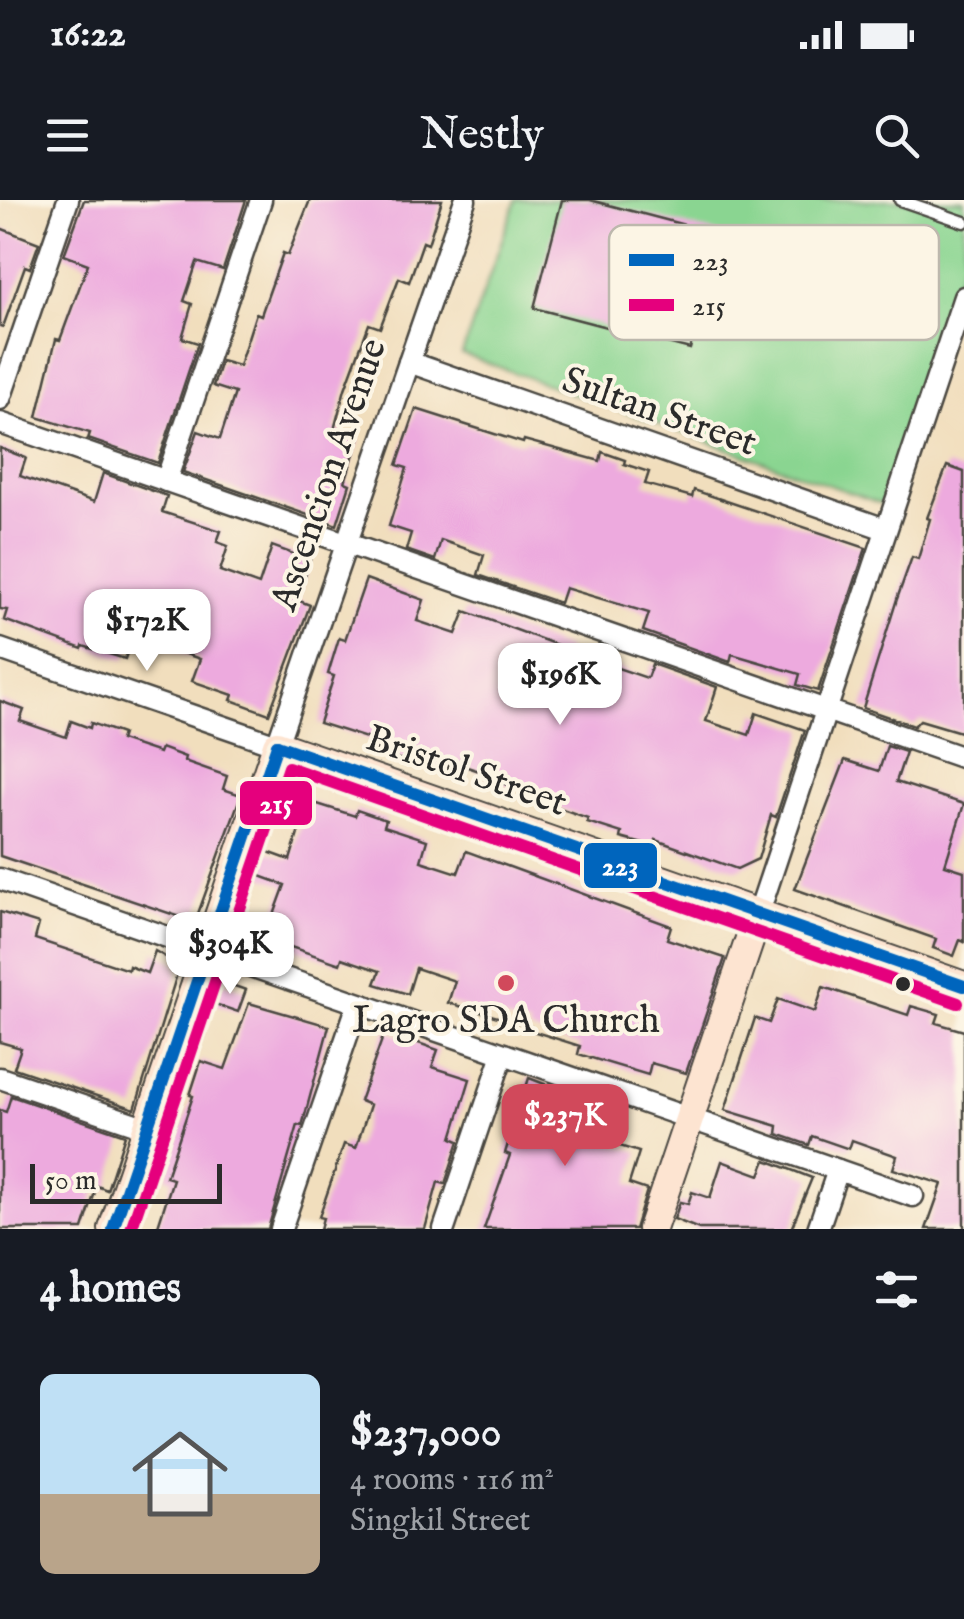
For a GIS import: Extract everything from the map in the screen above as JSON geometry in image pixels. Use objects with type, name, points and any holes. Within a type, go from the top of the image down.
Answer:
[{"type":"street","points":[[0,399],[68,200]]},
{"type":"street","points":[[166,481],[261,200]]},
{"type":"street","name":"Ascencion Avenue","points":[[113,1229],[465,200]]},
{"type":"street","points":[[652,1229],[964,296]]},
{"type":"street","name":"Sultan Street","points":[[409,362],[885,530]]},
{"type":"street","points":[[0,423],[964,758]]},
{"type":"street","name":"Bristol Street","points":[[0,650],[964,986]]},
{"type":"street","points":[[0,879],[913,1196]]},
{"type":"street","points":[[282,1229],[358,1004]]},
{"type":"street","points":[[444,1229],[503,1054]]},
{"type":"street","points":[[0,1078],[147,1128]]},
{"type":"street","points":[[818,1229],[838,1170]]},
{"type":"lane","points":[[900,200],[964,222]]},
{"type":"green space","points":[[516,200],[964,200],[964,259],[939,334],[939,225],[609,225],[609,340],[937,340],[882,504],[462,354]]},
{"type":"building","points":[[84,200],[246,200],[223,270],[197,262],[184,301],[192,304],[182,338],[198,343],[158,463],[88,439],[90,433],[37,417],[56,339],[60,340],[88,264],[64,255]]},
{"type":"building","points":[[310,200],[442,200],[428,244],[423,242],[409,282],[399,278],[380,328],[369,324],[345,389],[334,430],[359,438],[337,525],[183,472],[198,431],[220,439],[235,393],[213,386],[221,361],[239,366],[256,313],[261,315],[283,253],[288,255]]},
{"type":"building","points":[[562,200],[590,200],[685,225],[609,225],[609,328],[534,308]]},
{"type":"building","points":[[0,228],[39,243],[30,268],[25,266],[3,327],[0,326]]},
{"type":"building","points":[[656,340],[692,340],[690,349]]},
{"type":"building","points":[[416,409],[523,443],[524,440],[600,461],[602,452],[649,472],[645,484],[692,497],[694,490],[866,548],[818,691],[797,685],[800,674],[732,654],[730,662],[643,631],[649,613],[565,588],[560,603],[478,575],[484,555],[441,540],[435,560],[406,550],[411,533],[389,526],[407,468],[397,465]]},
{"type":"building","points":[[0,448],[26,458],[20,476],[94,502],[103,473],[167,496],[162,512],[221,531],[217,542],[228,546],[220,571],[259,585],[272,546],[310,560],[297,600],[310,605],[269,714],[231,700],[233,695],[192,681],[200,659],[133,636],[125,659],[83,646],[82,649],[4,620],[7,610],[0,609]]},
{"type":"building","points":[[947,466],[964,472],[964,733],[920,720],[914,726],[863,708],[897,599],[912,557],[918,559],[930,519],[927,518]]},
{"type":"building","points":[[366,579],[424,600],[417,621],[456,634],[465,611],[568,649],[565,658],[607,672],[609,665],[647,678],[652,664],[717,687],[706,721],[749,735],[756,713],[805,730],[758,859],[737,869],[656,840],[654,847],[621,838],[622,833],[534,799],[536,794],[486,778],[488,774],[450,761],[446,774],[376,752],[379,742],[319,723],[334,676],[328,674],[339,638],[345,640]]},
{"type":"building","points":[[0,701],[24,710],[20,721],[66,737],[71,721],[90,728],[91,723],[122,734],[120,740],[159,753],[161,748],[227,776],[223,789],[241,795],[195,922],[0,856]]},
{"type":"building","points":[[887,746],[906,752],[896,782],[964,804],[945,865],[964,871],[964,942],[960,940],[954,956],[933,948],[936,939],[795,889],[845,760],[879,771]]},
{"type":"building","points":[[308,801],[355,816],[357,810],[386,820],[384,826],[427,840],[421,861],[458,873],[466,851],[671,926],[667,939],[725,958],[686,1073],[651,1063],[648,1075],[578,1054],[580,1046],[529,1030],[530,1026],[448,1003],[455,981],[416,968],[408,994],[375,984],[380,971],[342,958],[340,964],[291,947],[287,960],[266,952],[275,928],[270,926],[285,885],[252,873],[260,849],[290,860]]},
{"type":"building","points":[[0,912],[39,924],[35,939],[128,970],[129,966],[147,973],[155,951],[176,963],[178,971],[135,1109],[14,1068],[21,1048],[0,1042]]},
{"type":"building","points":[[223,982],[246,990],[238,1012],[215,1004]]},
{"type":"building","points":[[823,987],[908,1015],[911,1006],[939,1014],[936,1023],[964,1031],[964,1229],[926,1229],[942,1184],[893,1169],[897,1156],[852,1140],[849,1149],[812,1136],[809,1145],[777,1134],[778,1126],[725,1110],[755,1018],[769,1023],[778,999],[815,1012]]},
{"type":"building","points":[[249,1003],[329,1026],[268,1229],[157,1229],[173,1179],[166,1177],[201,1061],[225,1069]]},
{"type":"building","points":[[385,1031],[438,1050],[432,1067],[470,1079],[452,1138],[459,1141],[445,1184],[438,1182],[425,1229],[320,1229],[323,1218],[319,1217],[344,1144],[356,1148],[370,1105],[360,1101]]},
{"type":"building","points":[[529,1078],[607,1108],[602,1126],[611,1129],[607,1142],[639,1152],[629,1184],[647,1190],[635,1229],[484,1229],[510,1155],[505,1153]]},
{"type":"building","points":[[11,1096],[125,1135],[107,1190],[97,1186],[83,1229],[0,1229],[0,1110],[6,1112]]},
{"type":"building","points":[[766,1160],[812,1178],[791,1229],[699,1229],[674,1219],[680,1202],[688,1204],[692,1192],[710,1198],[722,1161],[760,1175]]},
{"type":"transit line","name":"223","points":[[277,745],[964,986]]},
{"type":"transit line","name":"223","points":[[113,1229],[277,745]]},
{"type":"transit line","name":"215","points":[[131,1229],[288,767],[958,1003]]},
{"type":"place","name":"Lagro SDA Church","points":[[506,983]]}]
